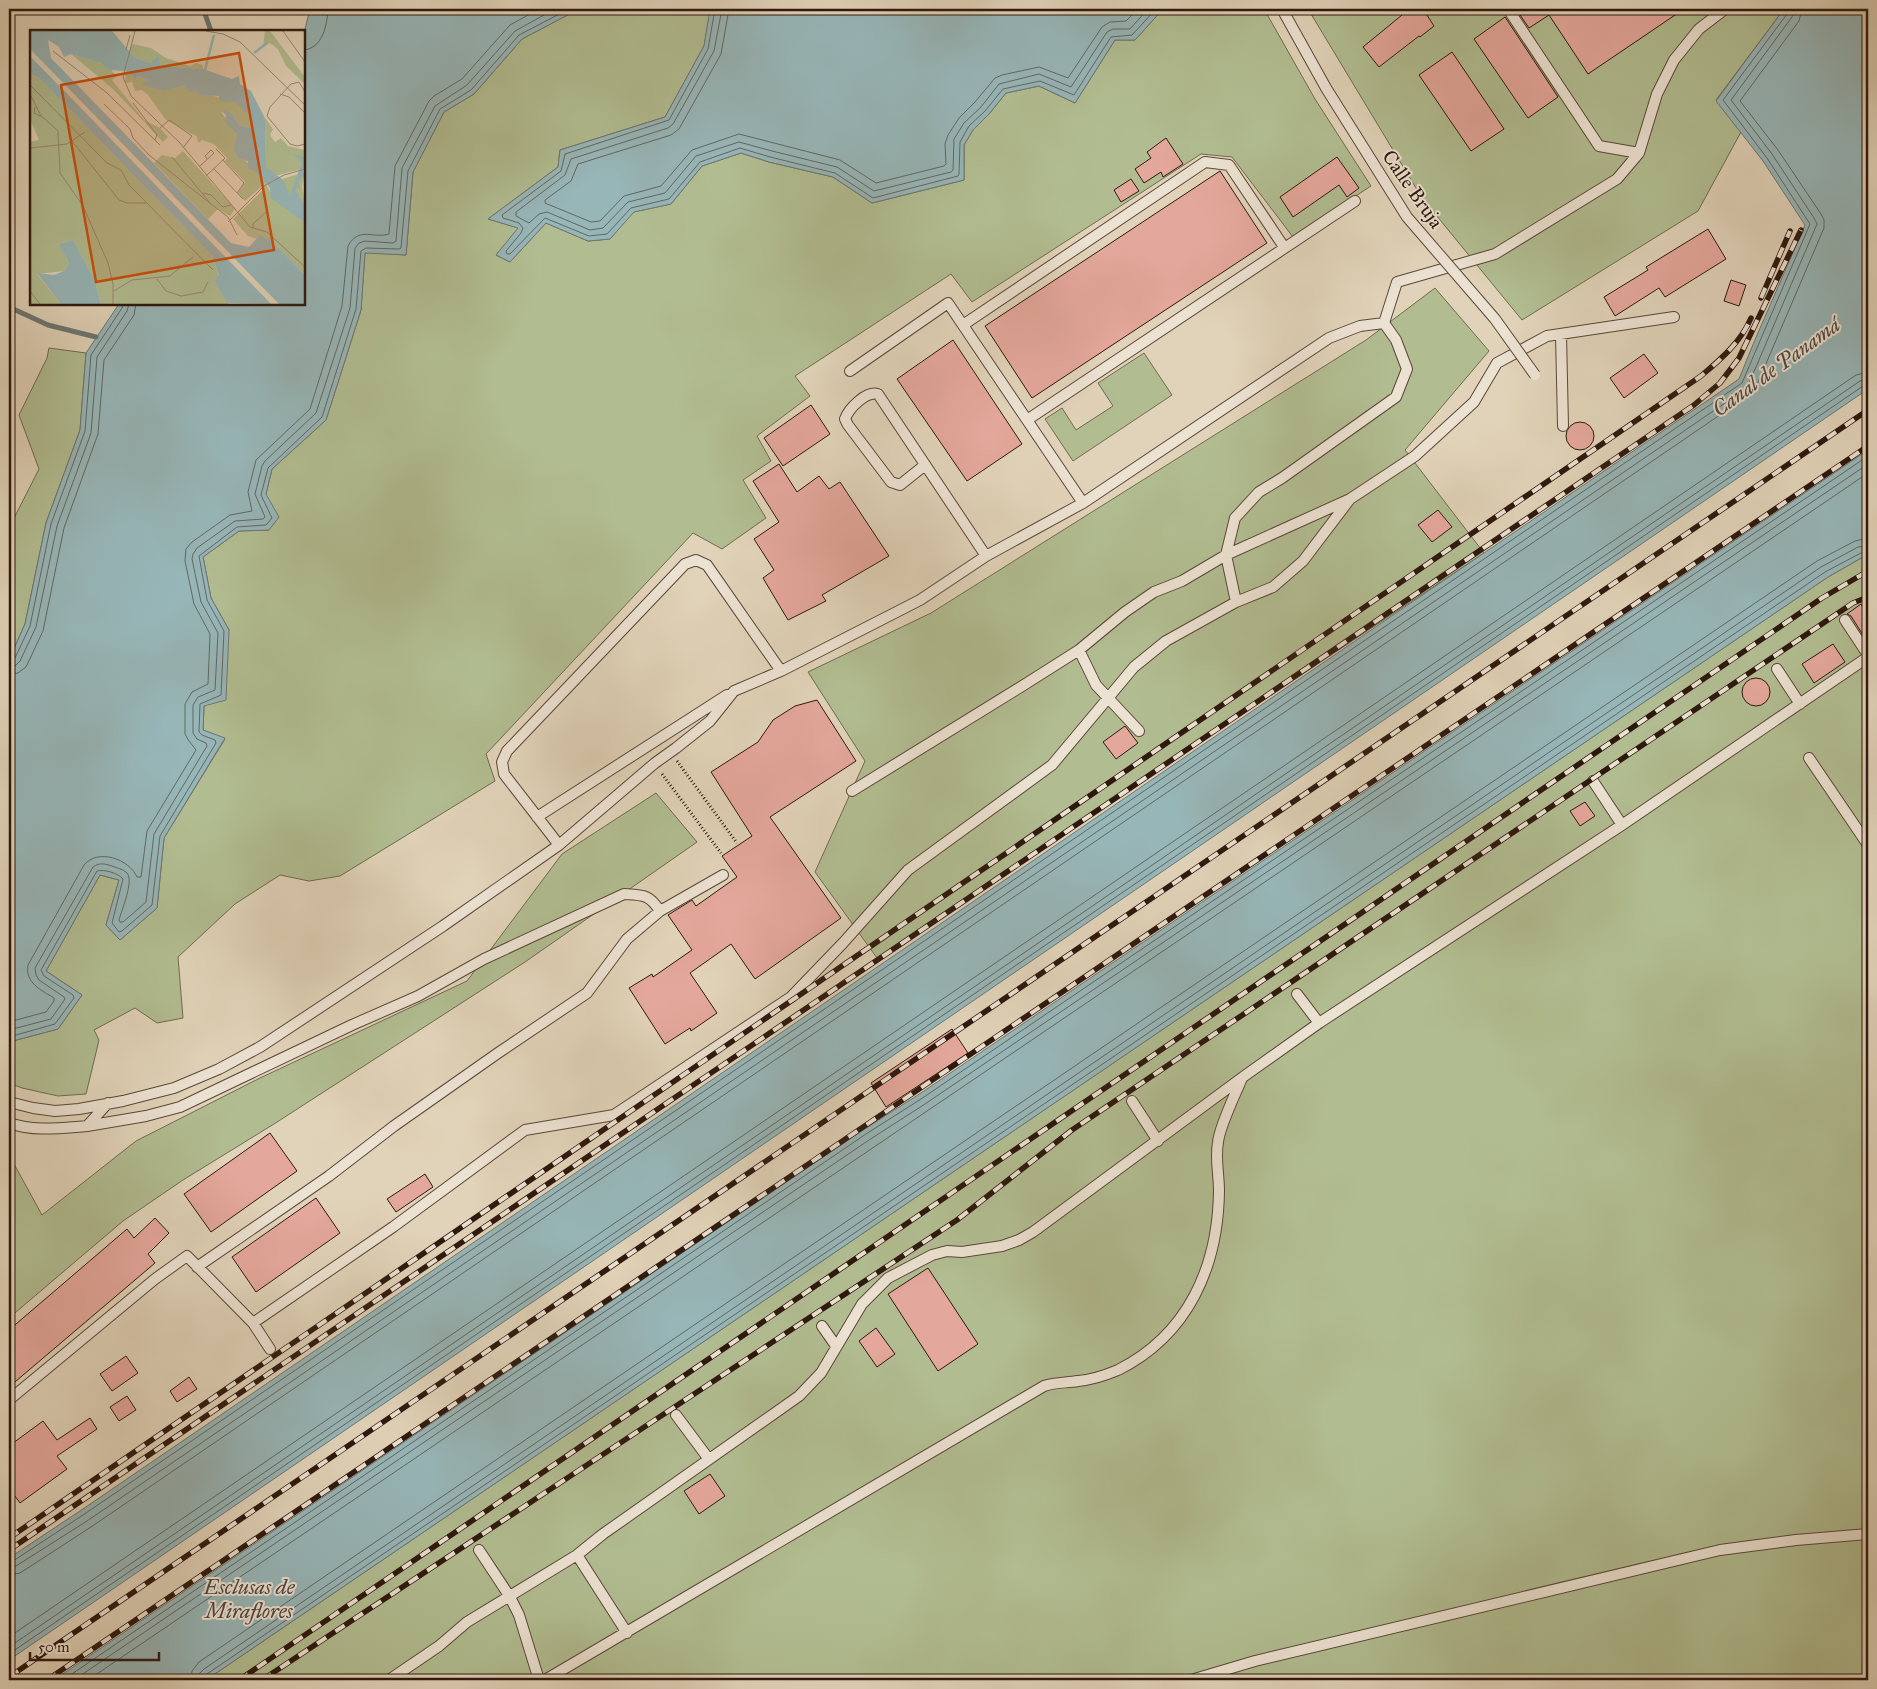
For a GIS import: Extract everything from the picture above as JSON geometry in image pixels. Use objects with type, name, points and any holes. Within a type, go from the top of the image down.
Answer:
[{"type":"lane","name":"Calle Bruja","points":[[1282,9],[1326,88],[1408,217],[1495,319],[1535,374]]},
{"type":"lane","points":[[1508,9],[1599,146],[1639,152]]},
{"type":"lane","points":[[1384,323],[1397,282],[1495,254],[1617,179],[1639,152],[1657,94],[1674,60],[1699,30],[1724,9]]},
{"type":"lane","points":[[963,325],[1205,162],[1229,165],[1284,247]]},
{"type":"lane","points":[[1027,420],[1355,201]]},
{"type":"lane","points":[[850,371],[948,303],[1083,503]]},
{"type":"lane","points":[[852,791],[1079,650],[1125,612],[1154,592],[1182,581],[1226,554],[1350,499],[1415,456],[1474,402],[1497,363],[1547,336],[1674,317]]},
{"type":"lane","points":[[537,817],[734,691],[780,671],[920,600],[986,556],[1083,503],[1329,338],[1360,326],[1384,323]]},
{"type":"lane","points":[[1236,602],[1226,554],[1235,518],[1259,492],[1282,478],[1396,397],[1407,369],[1396,340],[1384,323]]},
{"type":"lane","points":[[1561,334],[1563,426]]},
{"type":"lane","points":[[925,465],[900,485],[891,482],[848,425],[845,419],[848,413],[868,394],[878,394],[986,556]]},
{"type":"lane","points":[[253,1323],[393,1227],[525,1130],[614,1115],[791,997],[843,943],[908,870],[1052,766],[1134,667],[1166,640],[1236,602],[1273,587],[1303,561],[1350,499]]},
{"type":"lane","points":[[558,845],[504,774],[502,762],[507,751],[685,564],[696,560],[707,565],[780,671]]},
{"type":"lane","points":[[388,1680],[439,1646],[467,1622],[577,1555],[708,1458],[799,1396],[821,1372],[862,1304],[888,1278],[932,1255],[947,1251],[984,1250],[1019,1240],[1040,1227],[1242,1077],[1319,1023],[1622,825],[1868,656],[1844,620]]},
{"type":"lane","points":[[1079,650],[1096,684],[1139,731]]},
{"type":"lane","points":[[1776,669],[1800,704]]},
{"type":"lane","points":[[9,1102],[55,1111],[79,1109],[108,1103],[174,1088],[219,1069],[260,1047],[443,926],[558,845],[655,763],[710,721],[734,691]]},
{"type":"lane","points":[[1809,758],[1868,846]]},
{"type":"lane","points":[[1592,781],[1622,825]]},
{"type":"lane","points":[[197,1266],[330,1176],[394,1126],[586,994],[623,943],[660,911],[723,875]]},
{"type":"lane","points":[[9,1123],[44,1130],[88,1126],[146,1116],[180,1107],[352,1025],[418,996],[484,959],[624,894],[638,894],[653,900],[660,911]]},
{"type":"lane","points":[[1297,994],[1319,1023]]},
{"type":"lane","points":[[545,1680],[1044,1386],[1090,1379],[1117,1370],[1141,1356],[1158,1343],[1185,1312],[1205,1275],[1212,1252],[1219,1192],[1216,1158],[1218,1140],[1242,1077]]},
{"type":"lane","points":[[1132,1101],[1158,1141]]},
{"type":"lane","points":[[88,1126],[108,1103]]},
{"type":"lane","points":[[9,1400],[155,1279],[187,1256],[253,1323],[270,1349]]},
{"type":"lane","points":[[822,1326],[836,1346]]},
{"type":"lane","points":[[676,1415],[708,1458]]},
{"type":"lane","points":[[1191,1680],[1255,1661],[1720,1550],[1796,1540],[1868,1534]]},
{"type":"lane","points":[[479,1550],[510,1596],[519,1614],[539,1680]]},
{"type":"lane","points":[[577,1555],[627,1633]]},
{"type":"path","points":[[671,752],[737,842]]},
{"type":"path","points":[[655,763],[721,853]]},
{"type":"green space","points":[[579,9],[711,9],[704,46],[665,117],[560,150],[558,167],[488,219],[519,228],[496,255],[510,262],[546,223],[588,241],[610,239],[633,212],[671,204],[702,166],[741,153],[769,162],[833,177],[872,203],[964,180],[964,145],[973,130],[1006,93],[1039,86],[1075,103],[1115,40],[1135,40],[1163,9],[1264,9],[1315,99],[1371,186],[1293,237],[1232,157],[1201,154],[972,302],[951,274],[795,376],[810,396],[757,436],[771,461],[743,480],[766,518],[722,549],[693,533],[486,754],[495,781],[340,876],[309,881],[280,875],[235,904],[178,957],[183,1018],[157,1023],[135,1008],[94,1030],[99,1040],[86,1094],[58,1096],[9,1083],[9,1042],[58,1029],[82,995],[46,971],[100,875],[119,880],[106,925],[120,940],[157,908],[164,838],[225,739],[203,730],[204,706],[229,630],[211,598],[203,557],[239,531],[269,530],[266,494],[272,469],[326,420],[361,310],[365,252],[406,255],[413,172],[444,112],[474,94],[522,39]]},
{"type":"green space","points":[[1308,9],[1784,9],[1716,100],[1741,132],[1698,211],[1522,320],[1422,198]]},
{"type":"green space","points":[[1435,288],[1489,351],[1405,450],[1484,553],[877,958],[815,872],[865,761],[808,672],[931,613],[1366,340]]},
{"type":"green space","points":[[49,348],[86,353],[80,430],[46,523],[25,624],[9,660],[9,528],[39,469],[19,415],[47,358]]},
{"type":"green space","points":[[1144,353],[1172,395],[1073,461],[1045,419],[1062,408],[1076,430],[1113,406],[1098,383]]},
{"type":"green space","points":[[1863,557],[1868,557],[1868,1680],[206,1680],[1828,577]]},
{"type":"green space","points":[[656,793],[697,842],[525,962],[274,1124],[183,1180],[123,1221],[9,1318],[9,1170],[14,1164],[42,1215],[136,1141],[260,1078],[467,981],[562,854]]},
{"type":"water","points":[[310,9],[579,9],[522,39],[474,94],[444,112],[413,172],[406,255],[365,253],[361,310],[326,420],[272,469],[266,494],[279,517],[269,530],[239,531],[203,557],[211,598],[229,630],[226,700],[204,706],[203,730],[225,738],[164,838],[157,908],[120,940],[106,925],[119,880],[100,875],[46,971],[82,995],[58,1029],[9,1042],[9,660],[25,624],[46,523],[80,430],[86,353],[118,305],[305,305],[305,30]]},
{"type":"water","points":[[710,9],[1163,9],[1135,40],[1115,40],[1075,103],[1039,86],[1006,93],[973,130],[964,145],[964,180],[872,203],[833,177],[769,162],[741,153],[702,166],[671,204],[634,212],[610,239],[588,241],[546,223],[510,262],[496,255],[518,228],[488,219],[558,167],[560,150],[665,117],[704,46]]},
{"type":"water","name":"Esclusas de Miraflores","points":[[1784,9],[1868,9],[1868,389],[9,1660],[9,1558],[1739,379],[1805,225],[1763,161],[1716,101]]},
{"type":"water","name":"Esclusas de Miraflores","points":[[1868,450],[1868,557],[1863,557],[1828,577],[206,1680],[54,1680],[863,1130],[918,1095]]},
{"type":"building","points":[[1397,9],[1423,9],[1434,26],[1379,67],[1363,47],[1402,15]]},
{"type":"building","points":[[1516,9],[1684,9],[1588,74],[1549,15],[1529,28]]},
{"type":"building","points":[[1505,17],[1558,97],[1528,118],[1474,39]]},
{"type":"building","points":[[1452,52],[1504,129],[1471,151],[1419,75]]},
{"type":"building","points":[[1166,138],[1183,164],[1163,177],[1161,172],[1144,183],[1135,169],[1151,158],[1147,152]]},
{"type":"building","points":[[1337,157],[1359,188],[1347,197],[1339,185],[1293,217],[1280,197]]},
{"type":"building","points":[[1220,171],[1267,243],[1032,398],[985,326]]},
{"type":"building","points":[[1131,179],[1139,191],[1121,202],[1114,190]]},
{"type":"building","points":[[1708,229],[1726,259],[1665,297],[1659,288],[1615,316],[1604,297],[1648,270],[1646,267]]},
{"type":"building","points":[[1731,280],[1746,285],[1739,306],[1724,301]]},
{"type":"building","points":[[953,340],[1022,444],[967,481],[897,379]]},
{"type":"building","points":[[1644,354],[1658,373],[1624,398],[1610,378]]},
{"type":"building","points":[[811,405],[830,434],[783,466],[764,438]]},
{"type":"building","points":[[1580,422],[1590,426],[1594,436],[1590,446],[1580,450],[1570,446],[1566,436],[1570,426]]},
{"type":"building","points":[[779,464],[797,492],[819,476],[829,489],[840,482],[889,556],[822,595],[826,601],[788,620],[763,578],[774,570],[754,539],[779,522],[753,481]]},
{"type":"building","points":[[1438,510],[1452,527],[1432,542],[1418,525]]},
{"type":"building","points":[[1861,604],[1868,616],[1868,643],[1851,616],[1847,614]]},
{"type":"building","points":[[1833,644],[1845,662],[1814,683],[1802,664]]},
{"type":"building","points":[[1756,678],[1766,682],[1770,692],[1766,702],[1756,706],[1746,702],[1742,692],[1746,682]]},
{"type":"building","points":[[817,700],[856,761],[770,817],[841,918],[755,979],[731,944],[690,973],[717,1013],[691,1031],[690,1028],[665,1044],[629,988],[652,974],[653,977],[692,950],[668,915],[692,900],[696,906],[737,877],[722,856],[752,836],[711,772],[758,742],[773,720],[795,706]]},
{"type":"building","points":[[1125,726],[1138,743],[1116,759],[1103,742]]},
{"type":"building","points":[[1585,802],[1595,816],[1580,826],[1570,811]]},
{"type":"building","points":[[952,1029],[968,1053],[886,1107],[871,1083]]},
{"type":"building","points":[[270,1133],[297,1171],[211,1232],[184,1194]]},
{"type":"building","points":[[425,1174],[433,1187],[396,1212],[387,1199]]},
{"type":"building","points":[[316,1198],[340,1233],[256,1292],[232,1257]]},
{"type":"building","points":[[155,1218],[169,1233],[148,1254],[155,1263],[9,1387],[9,1330],[127,1229],[134,1238]]},
{"type":"building","points":[[928,1268],[978,1344],[938,1371],[888,1294]]},
{"type":"building","points":[[876,1328],[895,1354],[877,1367],[859,1341]]},
{"type":"building","points":[[126,1356],[138,1373],[112,1391],[100,1374]]},
{"type":"building","points":[[189,1377],[197,1389],[177,1402],[170,1391]]},
{"type":"building","points":[[127,1396],[136,1410],[119,1421],[110,1407]]},
{"type":"building","points":[[90,1418],[97,1429],[57,1456],[67,1469],[20,1503],[9,1488],[9,1446],[43,1421],[57,1440]]},
{"type":"building","points":[[710,1474],[725,1496],[699,1514],[684,1491]]},
{"type":"waterway","points":[[201,9],[205,14],[211,30]]},
{"type":"waterway","points":[[9,307],[48,325],[96,337]]},
{"type":"railway","points":[[9,1550],[1694,405],[1720,383],[1739,358],[1801,230]]},
{"type":"railway","points":[[1761,298],[1790,231]]},
{"type":"railway","points":[[9,1538],[1701,376],[1736,343],[1751,318]]},
{"type":"railway","points":[[9,1677],[1868,410]]},
{"type":"railway","points":[[47,1680],[1868,446]]},
{"type":"railway","points":[[239,1680],[1822,598],[1868,571]]},
{"type":"railway","points":[[262,1680],[957,1220],[1072,1130],[1853,603],[1868,597]]},
{"type":"water label","name":"Canal de Panamá","points":[[1776,367]]}]
